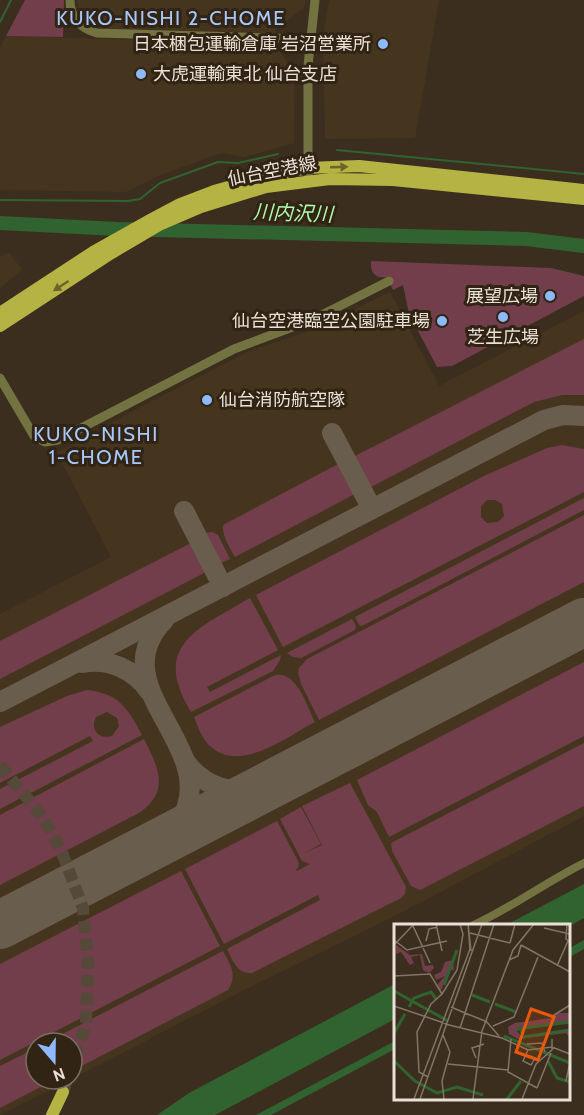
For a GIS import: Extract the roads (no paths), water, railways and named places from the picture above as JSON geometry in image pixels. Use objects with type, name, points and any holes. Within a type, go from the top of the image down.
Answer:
[{"type":"main road","name":"仙台空港線","points":[[0,326],[159,225],[201,207],[308,174],[359,166],[584,190]]},
{"type":"main road","name":"仙台空港線","points":[[0,313],[93,252],[180,204],[275,174],[308,174],[330,179],[393,180],[584,199]]},
{"type":"main road","points":[[52,1115],[63,1092]]},
{"type":"street","points":[[70,0],[70,6],[77,22],[86,30],[97,33],[310,39]]},
{"type":"street","points":[[308,174],[310,39],[315,0]]},
{"type":"street","points":[[0,378],[34,436],[45,442],[58,440],[234,350],[314,319],[389,281]]},
{"type":"street","points":[[476,924],[502,912],[555,877],[584,863]]},
{"type":"waterway","points":[[0,22],[11,0]]},
{"type":"waterway","points":[[337,150],[584,174]]},
{"type":"waterway","points":[[0,200],[128,201],[140,199],[160,183],[218,162],[238,163],[278,154]]},
{"type":"waterway","name":"川内沢川","points":[[0,223],[117,229],[526,239],[584,246]]},
{"type":"tunnel","points":[[0,765],[45,820],[63,855],[83,908],[88,963],[86,1024],[84,1031]]},
{"type":"place","name":"日本梱包運輸倉庫 岩沼営業所","points":[[383,44]]},
{"type":"place","name":"大虎運輸東北 仙台支店","points":[[141,74]]},
{"type":"place","name":"展望広場","points":[[550,296]]},
{"type":"place","name":"芝生広場","points":[[503,317]]},
{"type":"place","name":"仙台空港臨空公園駐車場","points":[[442,321]]},
{"type":"place","name":"仙台消防航空隊","points":[[207,400]]},
{"type":"district","name":"KUKO-NISHI 2-CHOME","points":[[171,18]]},
{"type":"district","name":"KUKO-NISHI 1-CHOME","points":[[96,446]]}]
